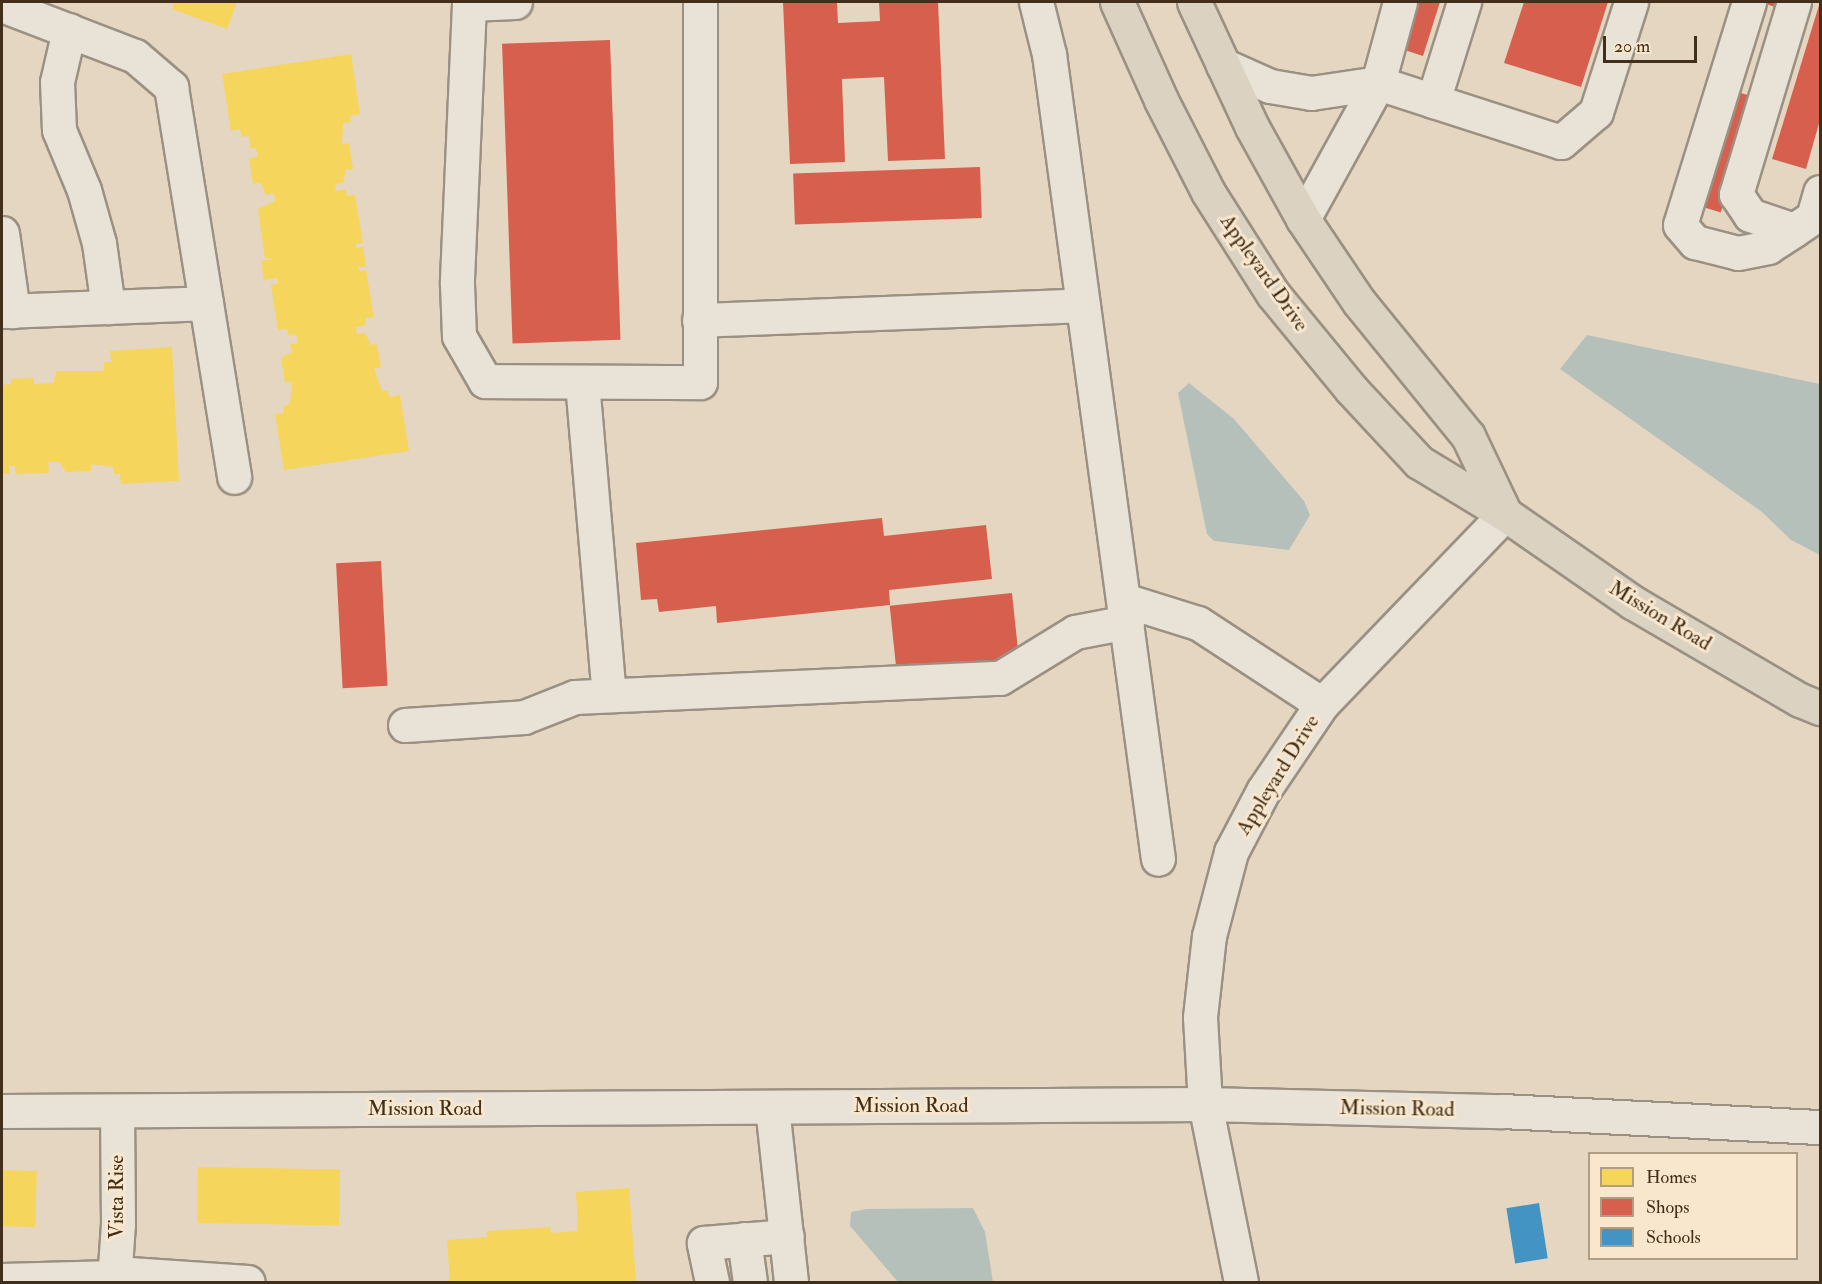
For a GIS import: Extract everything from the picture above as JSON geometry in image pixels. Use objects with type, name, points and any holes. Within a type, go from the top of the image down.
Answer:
[{"type":"main road","name":"Appleyard Drive","points":[[1117,2],[1161,100],[1209,192],[1274,294],[1351,389],[1419,462],[1505,514]]},
{"type":"main road","points":[[1194,2],[1222,65],[1303,219],[1359,302],[1468,436],[1505,514]]},
{"type":"main road","name":"Mission Road","points":[[1505,514],[1632,602],[1800,700],[1821,708]]},
{"type":"street","points":[[515,2],[469,4],[457,284],[459,336],[485,381],[700,382],[700,2]]},
{"type":"street","points":[[1036,2],[1049,54],[1158,859]]},
{"type":"street","points":[[1303,219],[1378,83],[1400,2]]},
{"type":"street","points":[[1433,101],[1464,2]]},
{"type":"street","points":[[1222,65],[1270,86],[1311,93],[1378,83],[1561,142],[1596,112],[1632,2]]},
{"type":"street","points":[[1749,2],[1680,225],[1695,242],[1738,254],[1768,247],[1813,218],[1821,192]]},
{"type":"street","points":[[1794,2],[1736,194],[1750,215],[1794,230]]},
{"type":"street","points":[[2,5],[135,56],[171,87],[234,477]]},
{"type":"street","points":[[69,30],[57,82],[59,130],[87,200],[99,243],[108,307]]},
{"type":"street","points":[[2,233],[7,311],[206,303]]},
{"type":"street","points":[[699,320],[1083,305]]},
{"type":"street","points":[[582,382],[609,695]]},
{"type":"street","name":"Appleyard Drive","points":[[1241,1282],[1205,1104],[1201,1005],[1209,936],[1231,852],[1263,791],[1322,704],[1505,514]]},
{"type":"street","points":[[405,725],[524,717],[575,697],[1000,678],[1075,632],[1125,611],[1198,623],[1322,704]]},
{"type":"street","name":"Mission Road","points":[[2,1111],[1205,1104],[1502,1111],[1821,1127]]},
{"type":"street","points":[[772,1107],[791,1282]]},
{"type":"street","name":"Vista Rise","points":[[114,1277],[118,1224],[117,1111]]},
{"type":"street","points":[[712,1282],[704,1243],[787,1236]]},
{"type":"street","points":[[744,1239],[750,1282]]},
{"type":"street","points":[[2,1280],[114,1277],[248,1282]]},
{"type":"shaded area","points":[[1587,335],[1820,384],[1820,555],[1791,540],[1762,512],[1560,369]]},
{"type":"shaded area","points":[[1189,383],[1234,419],[1304,501],[1310,515],[1289,550],[1214,541],[1207,534],[1178,393]]},
{"type":"shaded area","points":[[973,1208],[985,1232],[993,1282],[898,1282],[850,1226],[851,1212],[866,1209]]},
{"type":"building: Homes","points":[[175,2],[237,2],[227,29],[172,9]]},
{"type":"building: Homes","points":[[351,54],[360,114],[350,116],[351,122],[343,123],[342,144],[349,143],[353,169],[346,170],[343,183],[335,184],[336,191],[346,189],[347,196],[355,195],[363,243],[356,244],[356,248],[363,247],[366,266],[358,267],[359,271],[366,270],[374,317],[365,318],[366,325],[356,327],[357,334],[365,333],[371,345],[377,344],[381,367],[374,369],[382,391],[388,390],[389,397],[400,395],[409,451],[284,470],[275,414],[284,413],[283,406],[290,404],[292,381],[285,383],[281,358],[292,352],[290,344],[298,343],[296,334],[288,335],[287,329],[278,330],[271,285],[278,284],[278,278],[264,280],[261,261],[274,259],[265,258],[258,209],[275,201],[274,193],[266,195],[260,182],[253,184],[249,158],[258,157],[256,148],[251,149],[249,136],[242,137],[240,129],[231,131],[222,74]]},
{"type":"building: Homes","points":[[172,347],[179,481],[121,484],[120,474],[114,474],[113,467],[91,464],[91,471],[66,472],[59,462],[48,462],[49,473],[16,474],[15,466],[9,466],[10,474],[2,474],[2,385],[11,384],[11,379],[34,378],[34,384],[53,383],[57,371],[104,371],[104,362],[111,362],[110,351]]},
{"type":"building: Homes","points":[[198,1167],[340,1169],[339,1225],[197,1223]]},
{"type":"building: Homes","points":[[2,1170],[37,1171],[35,1227],[2,1226]]},
{"type":"building: Homes","points":[[629,1188],[636,1282],[450,1282],[447,1240],[487,1237],[487,1231],[550,1227],[551,1233],[578,1231],[576,1192]]},
{"type":"building: Shops","points":[[783,2],[837,2],[838,23],[880,21],[879,2],[938,2],[945,159],[888,161],[884,77],[842,79],[845,162],[790,164]]},
{"type":"building: Shops","points":[[1406,2],[1440,2],[1423,56],[1392,46]]},
{"type":"building: Shops","points":[[1524,2],[1608,2],[1581,87],[1504,63]]},
{"type":"building: Shops","points":[[1760,2],[1776,2],[1775,7]]},
{"type":"building: Shops","points":[[1820,2],[1820,120],[1806,169],[1772,159]]},
{"type":"building: Shops","points":[[610,40],[620,340],[513,344],[502,44]]},
{"type":"building: Shops","points":[[1708,83],[1756,98],[1721,212],[1673,198]]},
{"type":"building: Shops","points":[[980,167],[982,218],[795,224],[793,174]]},
{"type":"building: Shops","points":[[882,518],[884,536],[986,525],[992,579],[889,590],[890,605],[717,623],[716,606],[659,612],[657,599],[641,600],[636,543]]},
{"type":"building: Shops","points":[[381,561],[388,686],[343,688],[336,563]]},
{"type":"building: Shops","points":[[1012,593],[1020,665],[897,677],[890,606]]},
{"type":"building: Schools","points":[[1539,1203],[1548,1258],[1515,1263],[1506,1208]]}]
